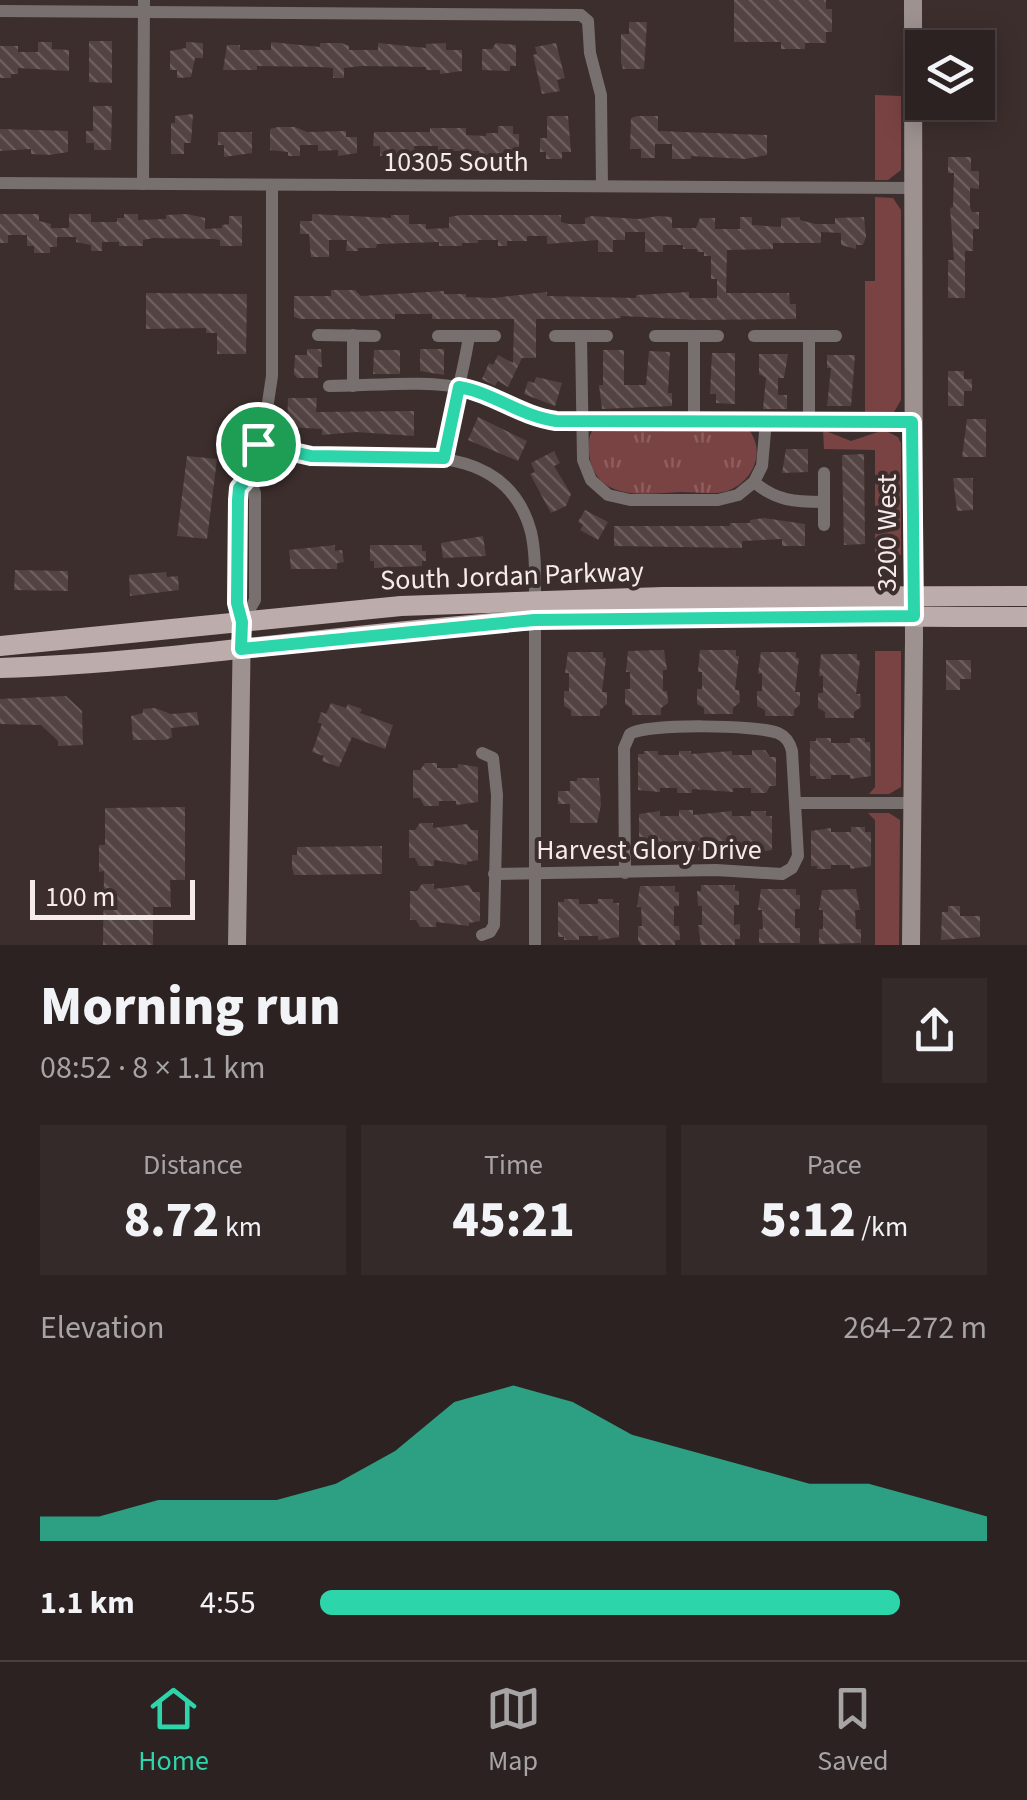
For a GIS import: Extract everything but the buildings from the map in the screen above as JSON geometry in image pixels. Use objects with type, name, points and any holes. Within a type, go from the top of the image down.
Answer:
[{"type":"main road","name":"South Jordan Parkway","points":[[0,646],[401,606],[535,610],[914,606],[1027,596]]},
{"type":"main road","name":"South Jordan Parkway","points":[[914,606],[1027,617]]},
{"type":"main road","name":"South Jordan Parkway","points":[[0,668],[100,664],[241,649],[535,610]]},
{"type":"street","name":"3200 West","points":[[910,945],[913,0]]},
{"type":"street","points":[[0,11],[144,6],[585,17],[601,94],[602,186]]},
{"type":"street","points":[[142,184],[144,6]]},
{"type":"street","name":"10305 South","points":[[0,184],[912,188]]},
{"type":"street","points":[[236,945],[242,622],[237,603],[238,500],[239,488],[248,478],[258,444],[272,376],[272,185]]},
{"type":"street","points":[[318,335],[376,336]]},
{"type":"street","points":[[353,335],[353,386]]},
{"type":"street","points":[[438,336],[495,336]]},
{"type":"street","points":[[444,458],[469,336]]},
{"type":"street","points":[[555,336],[607,336]]},
{"type":"street","points":[[580,336],[583,460],[588,474],[602,491],[615,498],[718,500],[738,494],[754,482],[765,458],[766,421]]},
{"type":"street","points":[[655,336],[718,336]]},
{"type":"street","points":[[694,336],[694,421]]},
{"type":"street","points":[[754,336],[836,336]]},
{"type":"street","points":[[809,336],[809,421]]},
{"type":"street","points":[[329,386],[459,387],[484,393],[532,416],[580,421],[912,422]]},
{"type":"street","points":[[258,444],[311,456],[444,458],[489,474],[516,501],[532,535],[535,945]]},
{"type":"street","points":[[824,473],[824,525]]},
{"type":"street","points":[[754,482],[771,496],[786,501],[824,502]]},
{"type":"street","name":"Harvest Glory Drive","points":[[494,874],[787,872],[798,856],[788,740],[777,732],[733,728],[644,728],[630,734],[624,748],[625,873]]},
{"type":"street","points":[[482,753],[492,756],[496,773],[494,925],[482,935]]},
{"type":"street","points":[[796,804],[912,804]]},
{"type":"green space","points":[[875,95],[901,96],[901,170],[888,180],[875,180]]},
{"type":"green space","points":[[875,197],[893,198],[901,210],[901,400],[894,412],[865,414],[865,281],[875,281]]},
{"type":"green space","points":[[593,429],[749,430],[756,457],[750,474],[727,491],[630,493],[607,485],[598,477],[589,452]]},
{"type":"green space","points":[[823,430],[851,441],[884,430],[898,437],[901,555],[875,555],[875,450],[824,449]]},
{"type":"green space","points":[[875,651],[901,651],[901,787],[889,794],[869,794],[875,787]]},
{"type":"green space","points":[[868,813],[889,813],[900,820],[899,945],[875,945],[875,820]]},
{"type":"route","points":[[459,387],[484,393],[532,416],[556,421],[912,422],[914,616],[534,620],[241,649],[242,622],[237,603],[238,500],[239,488],[248,478],[258,444],[311,456],[444,458],[459,387]]}]
